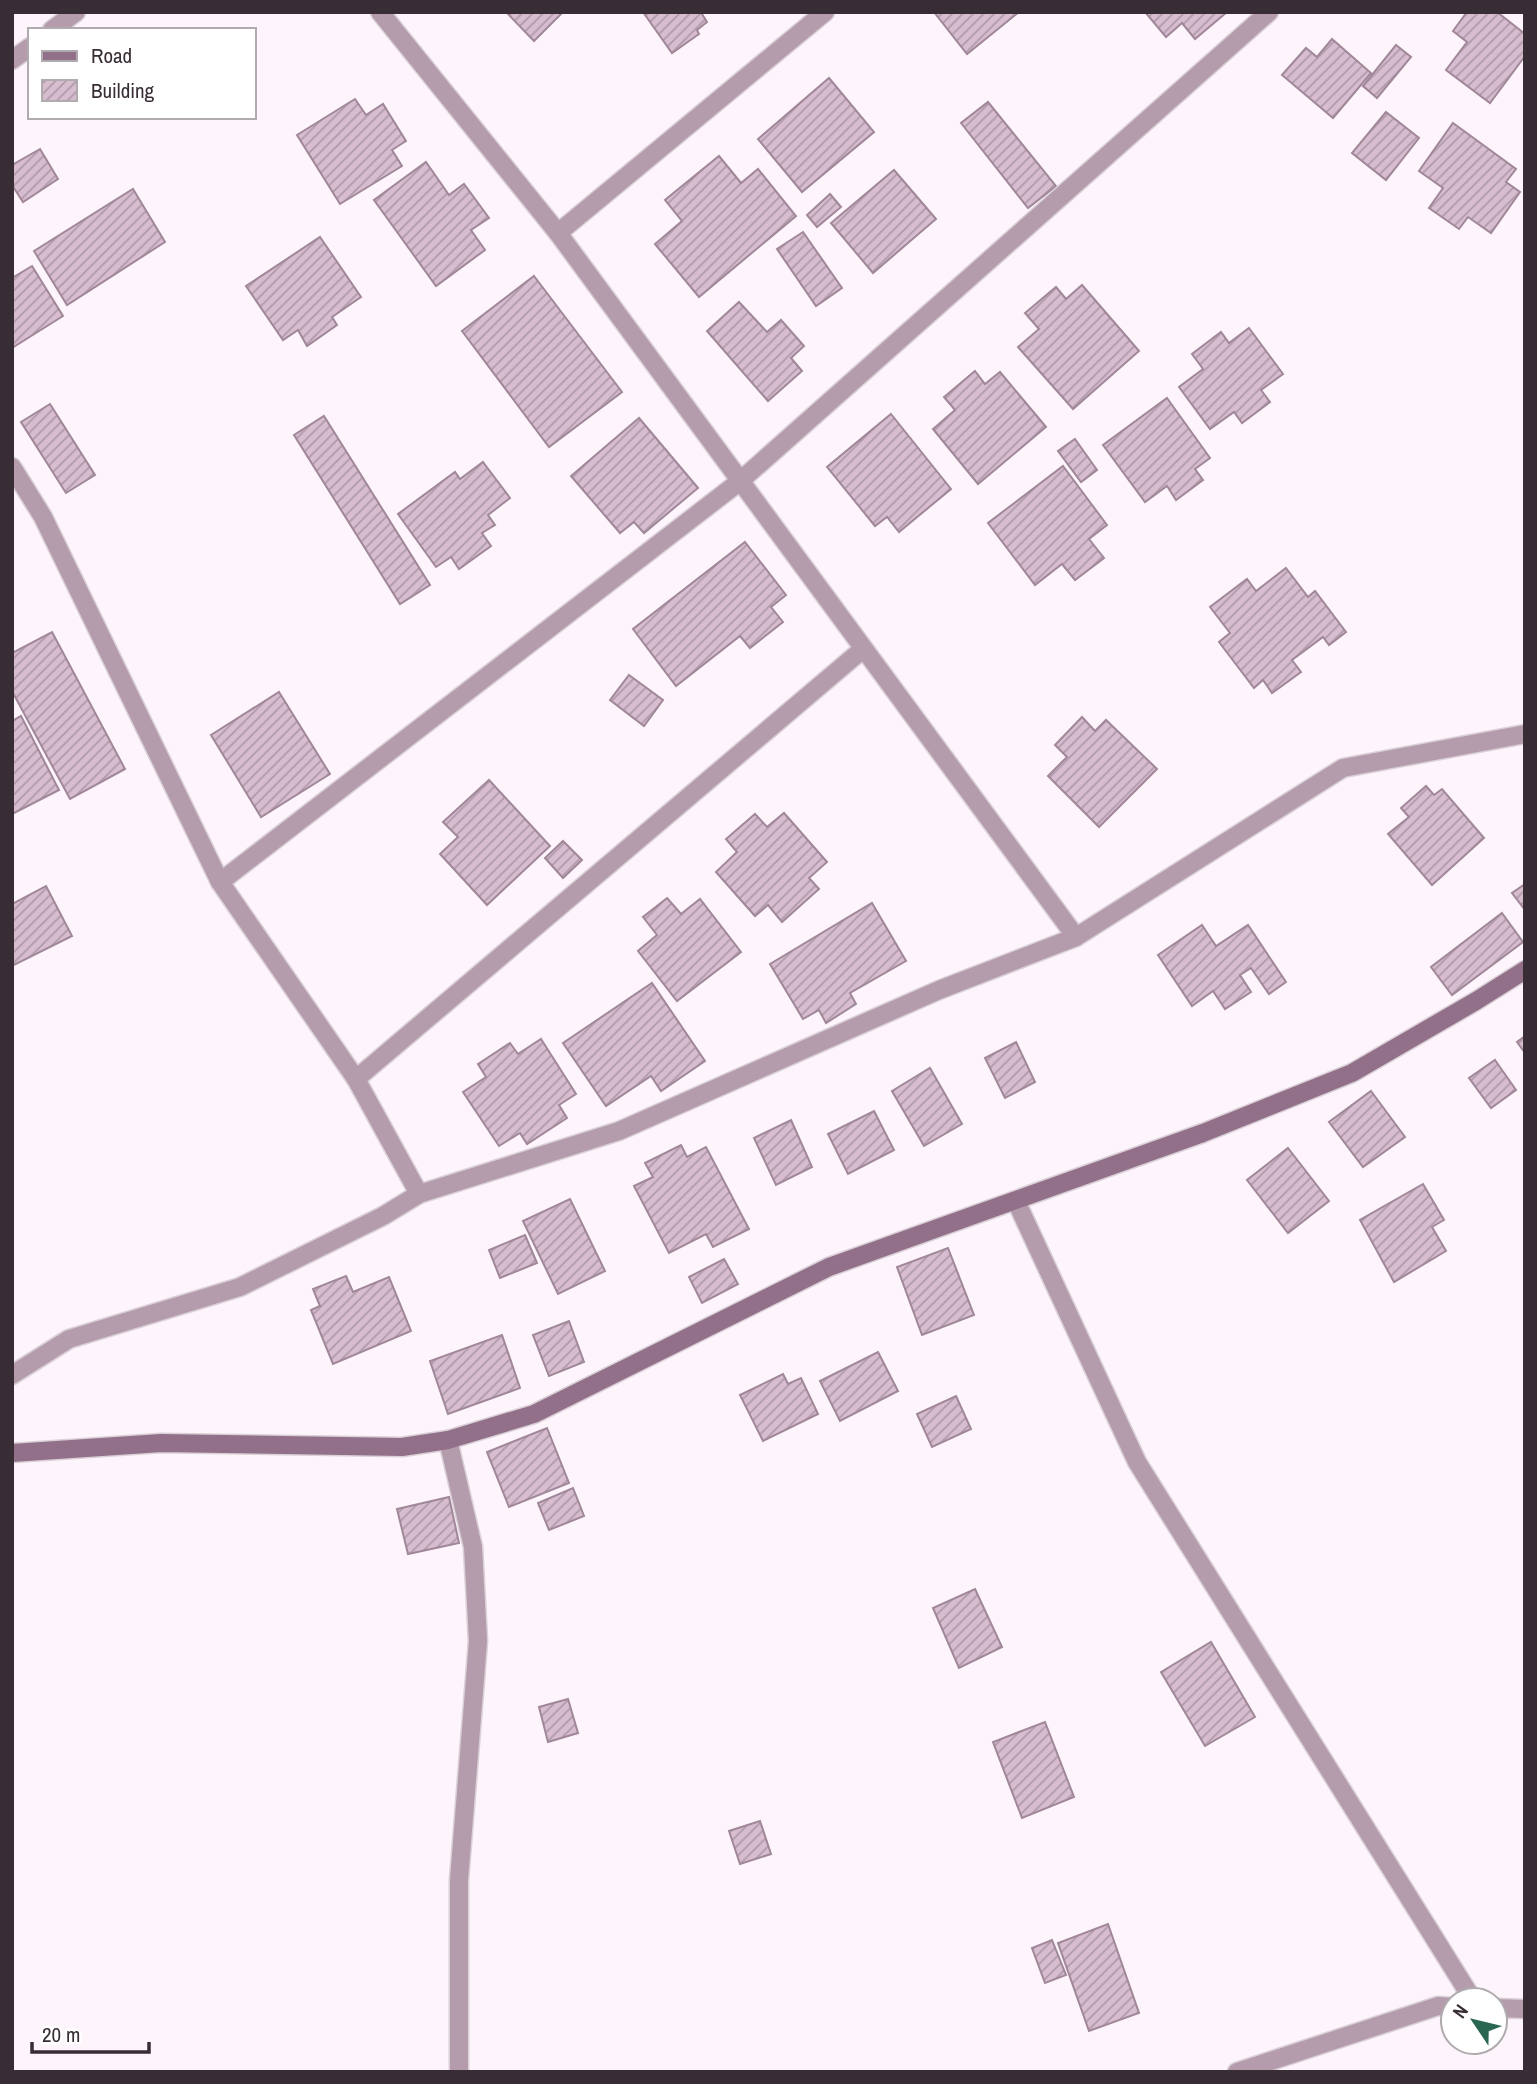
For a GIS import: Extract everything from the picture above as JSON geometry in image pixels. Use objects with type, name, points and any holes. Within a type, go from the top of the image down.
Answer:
[{"type":"street","points":[[55,28],[76,12]]},
{"type":"street","points":[[380,12],[558,233],[1076,937]]},
{"type":"street","points":[[558,233],[825,12]]},
{"type":"street","points":[[220,882],[739,482],[1269,12]]},
{"type":"street","points":[[12,60],[28,48]]},
{"type":"street","points":[[12,467],[43,517],[220,882],[356,1079],[419,1194]]},
{"type":"street","points":[[356,1079],[863,649]]},
{"type":"street","points":[[12,1376],[69,1339],[240,1287],[383,1216],[419,1194],[619,1131],[939,990],[1076,937],[1343,768],[1525,734]]},
{"type":"street","points":[[12,1453],[161,1443],[402,1447],[448,1440],[534,1414],[829,1267],[1203,1133],[1352,1073],[1525,970]]},
{"type":"street","points":[[1016,1201],[1137,1462],[1464,1986]]},
{"type":"street","points":[[448,1440],[473,1547],[478,1641],[459,1880],[459,2072]]},
{"type":"street","points":[[1237,2072],[1439,2006]]},
{"type":"building","points":[[506,12],[563,12],[534,41]]},
{"type":"building","points":[[643,12],[704,12],[702,14],[707,22],[697,30],[699,34],[672,53]]},
{"type":"building","points":[[934,12],[1019,12],[967,54]]},
{"type":"building","points":[[1145,12],[1227,12],[1195,39],[1182,23],[1166,37]]},
{"type":"building","points":[[1467,12],[1497,12],[1525,34],[1525,56],[1490,103],[1446,70],[1467,42],[1453,31]]},
{"type":"building","points":[[1332,39],[1371,73],[1333,118],[1282,75],[1306,48],[1317,57]]},
{"type":"building","points":[[1396,45],[1411,57],[1377,98],[1363,86]]},
{"type":"building","points":[[829,78],[874,132],[802,192],[758,139]]},
{"type":"building","points":[[355,99],[366,115],[383,104],[406,141],[392,150],[402,166],[340,204],[297,135]]},
{"type":"building","points":[[988,102],[1056,186],[1028,208],[961,123]]},
{"type":"building","points":[[1386,112],[1419,138],[1386,180],[1352,153]]},
{"type":"building","points":[[1453,123],[1516,169],[1506,182],[1520,192],[1491,233],[1468,217],[1459,229],[1429,208],[1443,188],[1419,171]]},
{"type":"building","points":[[40,149],[58,179],[23,202],[12,185],[12,165]]},
{"type":"building","points":[[719,156],[741,183],[758,169],[796,216],[699,297],[655,244],[682,221],[665,200]]},
{"type":"building","points":[[426,162],[449,195],[464,184],[489,218],[471,230],[485,250],[436,286],[374,200]]},
{"type":"building","points":[[894,170],[936,219],[873,273],[831,223]]},
{"type":"building","points":[[133,189],[165,242],[67,305],[34,251]]},
{"type":"building","points":[[830,194],[841,207],[817,227],[807,215]]},
{"type":"building","points":[[803,232],[842,288],[816,306],[777,249]]},
{"type":"building","points":[[320,237],[361,297],[332,317],[337,325],[307,346],[298,330],[283,340],[246,286]]},
{"type":"building","points":[[32,266],[63,316],[12,348],[12,278]]},
{"type":"building","points":[[534,276],[622,392],[549,447],[462,331]]},
{"type":"building","points":[[1082,285],[1139,351],[1073,409],[1018,347],[1039,329],[1025,313],[1056,287],[1066,299]]},
{"type":"building","points":[[739,302],[767,332],[781,320],[804,346],[791,358],[802,371],[768,401],[707,331]]},
{"type":"building","points":[[1249,328],[1283,374],[1261,390],[1270,402],[1242,423],[1234,412],[1210,429],[1179,387],[1203,369],[1192,354],[1221,332],[1229,343]]},
{"type":"building","points":[[975,371],[985,384],[1000,372],[1046,427],[978,484],[933,429],[955,410],[944,397]]},
{"type":"building","points":[[1167,398],[1210,458],[1195,469],[1203,480],[1176,500],[1167,486],[1145,502],[1103,445]]},
{"type":"building","points":[[50,404],[95,475],[66,493],[21,422]]},
{"type":"building","points":[[891,414],[951,489],[899,532],[887,517],[875,526],[827,467]]},
{"type":"building","points":[[324,416],[430,585],[400,604],[294,435]]},
{"type":"building","points":[[639,418],[698,488],[644,533],[634,522],[620,533],[571,476]]},
{"type":"building","points":[[1075,439],[1097,470],[1081,482],[1058,451]]},
{"type":"building","points":[[483,462],[510,498],[488,515],[495,525],[482,533],[491,546],[459,569],[451,557],[436,567],[398,514],[455,472],[460,479]]},
{"type":"building","points":[[1063,466],[1107,525],[1089,539],[1104,558],[1075,580],[1062,564],[1035,585],[988,523]]},
{"type":"building","points":[[745,542],[786,595],[771,607],[783,622],[750,648],[740,636],[676,686],[633,629]]},
{"type":"building","points":[[1286,568],[1308,597],[1315,591],[1346,632],[1329,645],[1323,637],[1292,660],[1301,672],[1272,693],[1263,680],[1254,688],[1219,642],[1230,633],[1210,607],[1247,579],[1256,591]]},
{"type":"building","points":[[52,632],[125,769],[70,799],[12,691],[12,653]]},
{"type":"building","points":[[629,675],[663,700],[644,726],[610,700]]},
{"type":"building","points":[[279,692],[330,774],[261,817],[211,735]]},
{"type":"building","points":[[21,716],[59,790],[12,814],[12,721]]},
{"type":"building","points":[[1082,717],[1095,731],[1106,720],[1157,769],[1099,827],[1048,776],[1067,757],[1055,745]]},
{"type":"building","points":[[489,780],[550,846],[487,905],[440,854],[458,837],[443,822]]},
{"type":"building","points":[[1426,786],[1434,795],[1442,789],[1484,838],[1432,885],[1388,834],[1409,817],[1401,808]]},
{"type":"building","points":[[784,813],[827,862],[809,878],[819,889],[782,922],[768,905],[755,916],[716,872],[737,852],[726,839],[755,814],[767,827]]},
{"type":"building","points":[[563,841],[582,860],[563,878],[545,858]]},
{"type":"building","points":[[1525,884],[1525,910],[1512,893]]},
{"type":"building","points":[[46,886],[72,936],[12,966],[12,904]]},
{"type":"building","points":[[667,898],[681,914],[700,899],[741,952],[677,1001],[638,951],[657,935],[643,917]]},
{"type":"building","points":[[872,903],[906,961],[850,993],[856,1004],[826,1023],[819,1010],[803,1019],[770,964]]},
{"type":"building","points":[[1502,913],[1523,942],[1452,995],[1431,967]]},
{"type":"building","points":[[1202,925],[1216,946],[1248,925],[1286,982],[1269,994],[1251,968],[1240,975],[1251,992],[1225,1009],[1213,991],[1192,1006],[1158,955]]},
{"type":"building","points":[[652,983],[705,1061],[661,1091],[651,1076],[606,1106],[563,1043]]},
{"type":"building","points":[[1525,1036],[1525,1053],[1517,1042]]},
{"type":"building","points":[[541,1039],[576,1094],[559,1105],[567,1118],[527,1144],[520,1133],[499,1146],[463,1092],[486,1077],[478,1064],[510,1043],[518,1054]]},
{"type":"building","points":[[1016,1042],[1035,1082],[1005,1098],[985,1058]]},
{"type":"building","points":[[1495,1060],[1516,1090],[1491,1108],[1469,1078]]},
{"type":"building","points":[[930,1068],[962,1124],[924,1146],[892,1091]]},
{"type":"building","points":[[1371,1091],[1405,1137],[1363,1167],[1329,1122]]},
{"type":"building","points":[[874,1111],[894,1150],[848,1174],[828,1134]]},
{"type":"building","points":[[791,1120],[812,1167],[776,1185],[754,1138]]},
{"type":"building","points":[[681,1145],[687,1157],[706,1147],[749,1229],[713,1247],[706,1234],[669,1253],[634,1186],[653,1177],[645,1163]]},
{"type":"building","points":[[1288,1148],[1329,1201],[1288,1233],[1247,1180]]},
{"type":"building","points":[[1423,1184],[1444,1220],[1432,1227],[1446,1251],[1394,1282],[1360,1220]]},
{"type":"building","points":[[570,1199],[605,1271],[558,1294],[523,1221]]},
{"type":"building","points":[[525,1235],[537,1263],[500,1278],[489,1250]]},
{"type":"building","points":[[948,1248],[974,1315],[922,1335],[897,1267]]},
{"type":"building","points":[[724,1259],[738,1284],[702,1303],[689,1277]]},
{"type":"building","points":[[346,1276],[353,1292],[389,1277],[411,1331],[333,1364],[311,1310],[320,1306],[313,1289]]},
{"type":"building","points":[[569,1321],[584,1362],[549,1376],[533,1335]]},
{"type":"building","points":[[502,1335],[520,1388],[448,1414],[430,1361]]},
{"type":"building","points":[[878,1352],[898,1391],[840,1421],[820,1381]]},
{"type":"building","points":[[783,1374],[788,1384],[801,1378],[818,1414],[763,1441],[740,1395]]},
{"type":"building","points":[[956,1396],[971,1429],[932,1447],[917,1414]]},
{"type":"building","points":[[547,1428],[569,1483],[509,1507],[487,1452]]},
{"type":"building","points":[[573,1488],[584,1516],[549,1530],[538,1503]]},
{"type":"building","points":[[449,1497],[459,1543],[408,1554],[397,1509]]},
{"type":"building","points":[[975,1589],[1002,1647],[959,1668],[933,1608]]},
{"type":"building","points":[[1211,1642],[1255,1717],[1205,1746],[1161,1672]]},
{"type":"building","points":[[568,1699],[578,1733],[548,1742],[539,1707]]},
{"type":"building","points":[[1045,1722],[1074,1797],[1022,1818],[993,1742]]},
{"type":"building","points":[[760,1821],[771,1854],[740,1864],[729,1831]]},
{"type":"building","points":[[1108,1924],[1139,2013],[1089,2031],[1058,1943]]},
{"type":"building","points":[[1052,1940],[1066,1975],[1045,1983],[1032,1948]]}]
